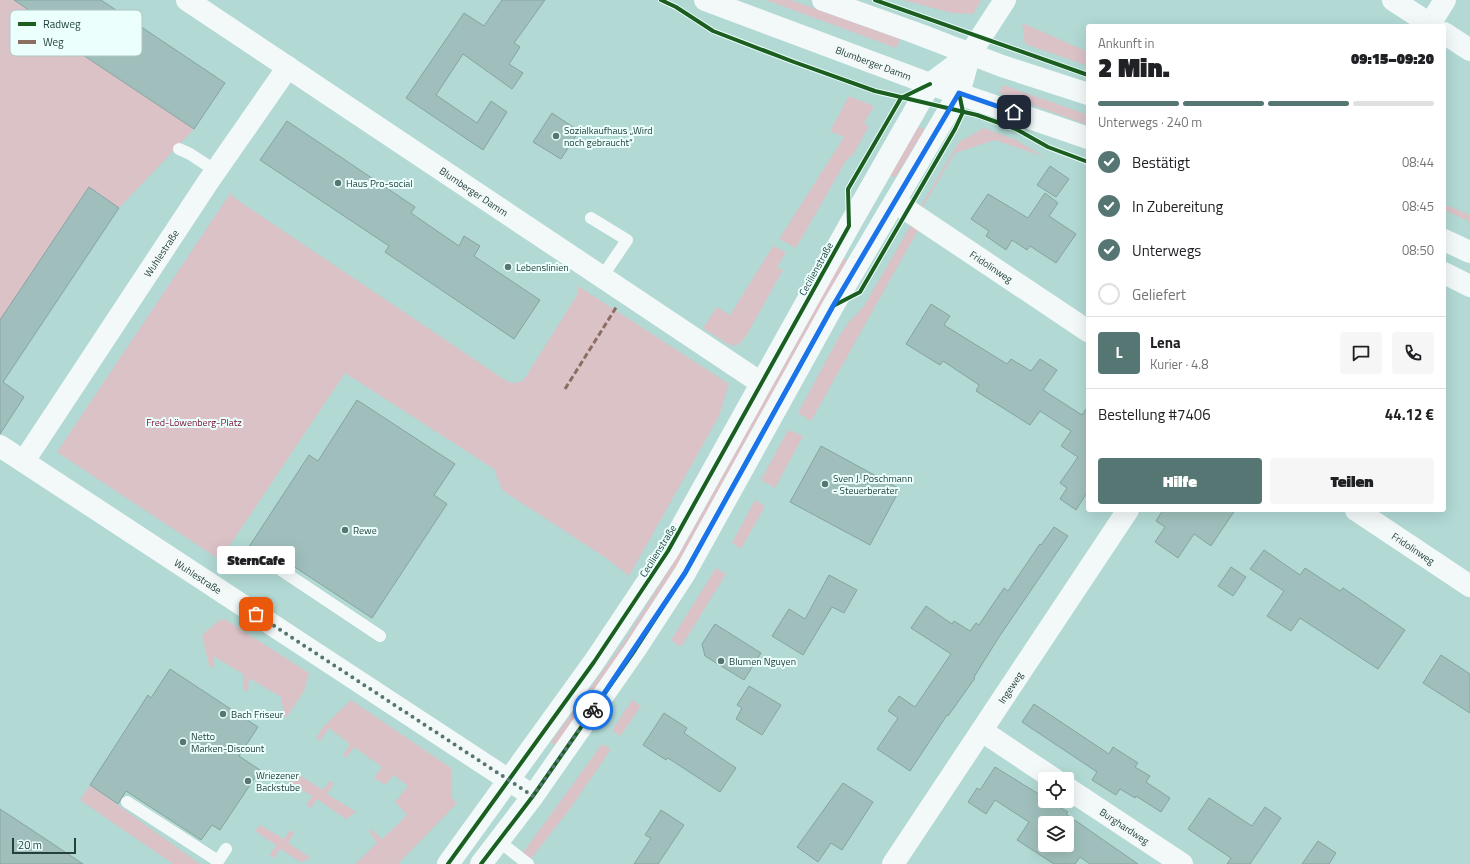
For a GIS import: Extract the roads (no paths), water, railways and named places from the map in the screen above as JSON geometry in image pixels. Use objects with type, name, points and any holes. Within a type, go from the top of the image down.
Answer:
[{"type":"street","name":"Blumberger Damm","points":[[187,0],[761,383]]},
{"type":"street","name":"Blumberger Damm","points":[[705,0],[930,84],[1086,137]]},
{"type":"street","points":[[823,0],[1002,66],[1086,93]]},
{"type":"street","name":"Cecilienstraße","points":[[481,864],[500,842],[533,796],[635,650],[685,573],[833,306],[959,93],[970,54],[1005,0]]},
{"type":"street","points":[[1393,0],[1430,24]]},
{"type":"street","points":[[1437,24],[1445,0]]},
{"type":"street","points":[[1446,34],[1470,50]]},
{"type":"street","name":"Cecilienstraße","points":[[448,864],[510,781],[594,662],[668,551],[845,232],[930,84],[970,54]]},
{"type":"street","name":"Wuhlestraße","points":[[24,461],[216,171],[288,67]]},
{"type":"street","name":"Fridolinweg","points":[[895,202],[1086,330]]},
{"type":"street","points":[[1446,241],[1470,252]]},
{"type":"street","points":[[1446,275],[1470,286]]},
{"type":"street","name":"Wuhlestraße","points":[[0,446],[533,796]]},
{"type":"street","name":"Ingeweg","points":[[893,864],[1127,512]]},
{"type":"street","name":"Fridolinweg","points":[[1359,512],[1470,586]]},
{"type":"street","points":[[982,731],[1044,772]]},
{"type":"street","name":"Burghardweg","points":[[1074,793],[1182,864]]},
{"type":"lane","points":[[179,149],[190,154],[216,171]]},
{"type":"lane","points":[[591,218],[628,240],[602,277]]},
{"type":"lane","points":[[281,570],[380,636]]},
{"type":"lane","points":[[127,802],[218,861],[226,849]]},
{"type":"lane","points":[[500,842],[528,864]]},
{"type":"place","name":"Sozialkaufhaus „Wird noch gebraucht“","points":[[556,136]]},
{"type":"place","name":"Haus Pro-social","points":[[338,183]]},
{"type":"place","name":"Lebenslinien","points":[[508,267]]},
{"type":"place","name":"Sven J. Poschmann - Steuerberater","points":[[825,484]]},
{"type":"place","name":"Rewe","points":[[345,530]]},
{"type":"place","name":"SternCafe","points":[[256,614]]},
{"type":"place","name":"Blumen Nguyen","points":[[721,661]]},
{"type":"place","name":"Bach Friseur","points":[[223,714]]},
{"type":"place","name":"Netto Marken-Discount","points":[[183,742]]},
{"type":"place","name":"Wriezener Backstube","points":[[248,781]]},
{"type":"park label","name":"Fred-Löwenberg-Platz","points":[[194,422]]}]
